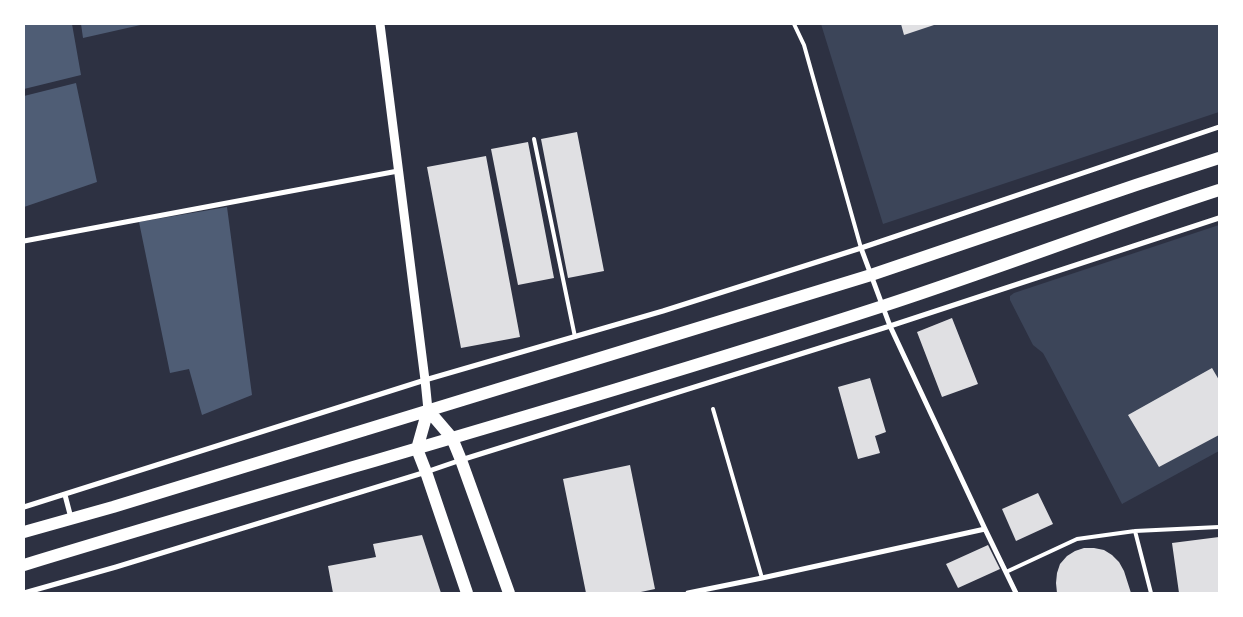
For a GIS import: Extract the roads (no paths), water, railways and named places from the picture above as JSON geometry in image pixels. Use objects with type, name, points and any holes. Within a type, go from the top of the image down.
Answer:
[{"type":"main road","points":[[24,532],[871,275],[1219,158]]},
{"type":"main road","points":[[24,566],[417,450],[882,307],[1219,190]]},
{"type":"main road","points":[[428,410],[452,438],[509,593]]},
{"type":"main road","points":[[428,410],[417,450],[467,593]]},
{"type":"street","points":[[380,24],[426,380],[428,410]]},
{"type":"street","points":[[24,507],[426,380],[663,311],[861,248],[1219,127]]},
{"type":"street","points":[[24,241],[398,171]]},
{"type":"street","points":[[24,593],[116,567],[426,472],[890,326],[1219,218]]},
{"type":"street","points":[[861,248],[890,326],[984,529],[1016,593]]},
{"type":"street","points":[[65,495],[71,519]]},
{"type":"street","points":[[688,593],[984,529]]},
{"type":"lane","points":[[794,24],[804,45],[861,248]]},
{"type":"lane","points":[[534,139],[575,337]]},
{"type":"lane","points":[[713,410],[762,578]]},
{"type":"lane","points":[[1006,572],[1077,540],[1135,531],[1219,527]]},
{"type":"lane","points":[[1135,531],[1151,593]]}]
